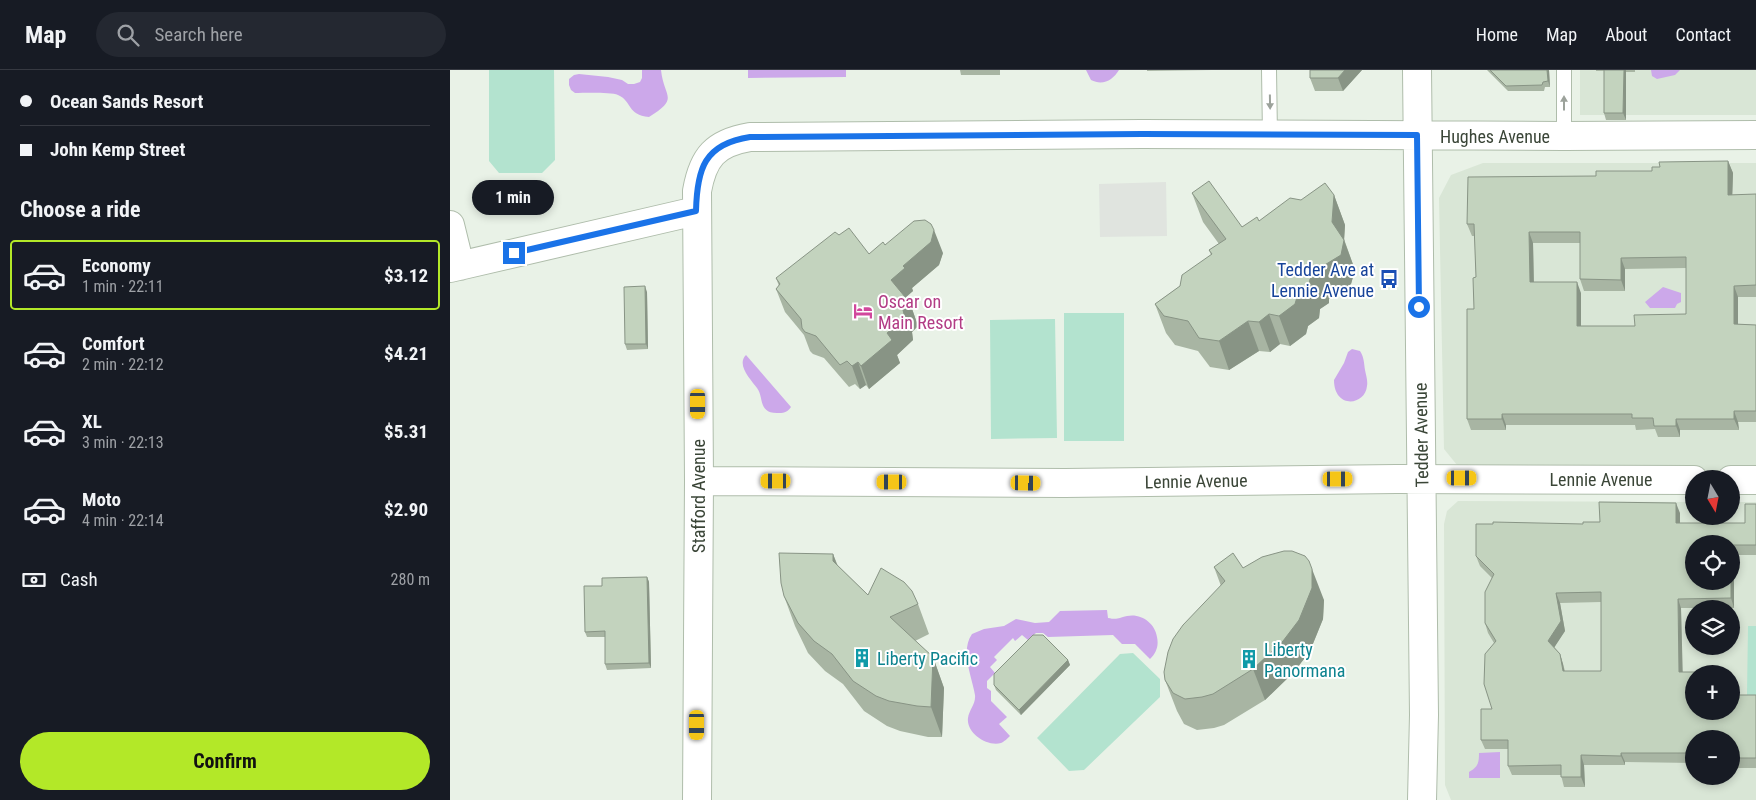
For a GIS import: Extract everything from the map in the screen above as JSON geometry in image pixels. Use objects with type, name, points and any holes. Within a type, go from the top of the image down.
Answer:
[{"type":"street","name":"Tedder Avenue","points":[[1417,70],[1424,715],[1422,800]]},
{"type":"street","name":"Hughes Avenue","points":[[704,164],[722,145],[733,140],[750,137],[1756,135]]},
{"type":"street","name":"Stafford Avenue","points":[[696,800],[699,481],[696,191],[704,164]]},
{"type":"street","points":[[450,225],[455,267],[696,211]]},
{"type":"street","name":"Lennie Avenue","points":[[699,481],[1065,483],[1421,479],[1685,480]]},
{"type":"street","points":[[1740,480],[1756,480]]},
{"type":"lane","points":[[1269,70],[1270,135]]},
{"type":"lane","points":[[1564,70],[1564,136]]},
{"type":"shaded area","points":[[642,70],[661,70],[668,97],[664,106],[649,117],[637,114],[618,95],[575,93],[569,85],[569,79],[579,74],[608,77],[622,80],[628,84],[634,84],[640,82]]},
{"type":"shaded area","points":[[748,70],[846,70],[846,77],[748,78]]},
{"type":"shaded area","points":[[1086,70],[1119,70],[1114,77],[1107,81],[1095,82],[1091,80]]},
{"type":"shaded area","points":[[1580,70],[1756,70],[1756,115],[1580,115]]},
{"type":"shaded area","points":[[1651,70],[1680,70],[1675,75],[1657,79],[1652,76]]},
{"type":"shaded area","points":[[1483,163],[1756,163],[1756,472],[1740,472],[1740,470],[1685,470],[1685,472],[1481,473],[1457,465],[1444,449],[1439,198],[1451,175]]},
{"type":"shaded area","points":[[1166,182],[1167,236],[1100,237],[1099,184]]},
{"type":"shaded area","points":[[1663,287],[1681,293],[1681,302],[1675,308],[1650,308],[1645,302]]},
{"type":"shaded area","points":[[1352,349],[1360,351],[1364,360],[1367,378],[1365,393],[1356,401],[1344,400],[1339,396],[1335,389],[1334,380],[1348,352]]},
{"type":"shaded area","points":[[746,355],[791,407],[788,410],[781,413],[771,412],[764,407],[757,388],[748,377],[744,368],[743,359]]},
{"type":"shaded area","points":[[1458,501],[1685,502],[1685,525],[1740,525],[1740,502],[1756,502],[1756,800],[1451,800],[1445,785],[1444,524],[1447,511]]},
{"type":"shaded area","points":[[1107,610],[1108,618],[1116,619],[1132,615],[1150,623],[1156,632],[1158,643],[1150,659],[1135,644],[1122,644],[1113,635],[1048,637],[1043,633],[1036,633],[1028,640],[1022,635],[1015,641],[1013,638],[994,657],[997,660],[990,667],[995,673],[987,681],[987,688],[991,691],[991,701],[1007,717],[999,724],[1010,736],[1002,742],[995,744],[984,741],[974,734],[968,724],[968,718],[975,698],[967,656],[967,648],[972,634],[984,629],[1004,626],[1016,619],[1035,623],[1049,622],[1060,611]]},
{"type":"shaded area","points":[[1500,752],[1500,778],[1469,778],[1469,772],[1474,768],[1479,759],[1479,753]]},
{"type":"green space","points":[[489,70],[554,70],[555,160],[542,173],[499,173],[489,161]]},
{"type":"green space","points":[[1064,313],[1124,313],[1124,441],[1064,441]]},
{"type":"green space","points":[[1055,319],[1057,438],[991,439],[990,320]]},
{"type":"green space","points":[[1748,626],[1756,626],[1756,695],[1747,695]]},
{"type":"green space","points":[[1133,653],[1160,679],[1160,697],[1084,770],[1069,771],[1037,738],[1120,654]]},
{"type":"building","points":[[1310,70],[1345,70],[1338,78],[1310,78]]},
{"type":"building","points":[[1490,70],[1547,70],[1548,81],[1543,82],[1542,85],[1506,86]]},
{"type":"building","points":[[1604,70],[1624,70],[1623,113],[1604,113]]},
{"type":"building","points":[[1728,161],[1728,195],[1756,194],[1756,285],[1734,286],[1734,324],[1756,325],[1756,411],[1734,411],[1734,419],[1676,419],[1676,426],[1654,426],[1653,418],[1632,418],[1632,414],[1502,414],[1502,419],[1467,419],[1467,309],[1474,309],[1473,278],[1476,277],[1474,224],[1467,224],[1468,177],[1596,176],[1596,171],[1652,171],[1652,167],[1660,167],[1659,162]],"holes":[[[1529,232],[1580,232],[1580,279],[1621,280],[1621,258],[1686,257],[1686,314],[1634,315],[1635,326],[1577,326],[1577,282],[1530,282]]]},
{"type":"building","points":[[1209,181],[1242,227],[1257,217],[1259,221],[1290,198],[1301,200],[1325,183],[1334,195],[1332,222],[1344,240],[1341,255],[1318,269],[1318,273],[1310,279],[1308,289],[1297,297],[1295,304],[1279,316],[1269,314],[1259,322],[1248,321],[1219,341],[1199,338],[1188,321],[1164,316],[1155,304],[1180,286],[1182,275],[1212,254],[1209,250],[1226,239],[1192,193]]},
{"type":"building","points":[[925,220],[931,224],[934,230],[931,242],[903,266],[905,268],[891,280],[910,303],[903,310],[905,318],[887,333],[892,340],[861,366],[858,362],[852,366],[847,361],[840,365],[816,336],[805,332],[802,328],[801,319],[776,289],[780,284],[776,278],[835,232],[839,235],[849,228],[869,254],[883,242],[885,245],[914,221]]},
{"type":"building","points":[[645,286],[646,344],[625,344],[624,287]]},
{"type":"building","points":[[1599,502],[1676,503],[1676,523],[1685,523],[1685,525],[1740,525],[1740,523],[1745,523],[1745,504],[1756,504],[1756,545],[1740,545],[1740,535],[1685,535],[1685,590],[1731,590],[1731,598],[1678,599],[1679,672],[1685,672],[1685,720],[1740,720],[1740,695],[1756,695],[1756,758],[1740,758],[1740,730],[1685,730],[1685,753],[1621,753],[1621,756],[1581,755],[1581,777],[1561,777],[1561,765],[1508,766],[1508,740],[1481,740],[1481,709],[1492,709],[1484,684],[1485,654],[1496,641],[1485,623],[1485,592],[1494,574],[1476,556],[1476,524],[1493,524],[1493,522],[1583,524],[1583,522],[1600,522]],"holes":[[[1601,592],[1601,671],[1563,671],[1560,654],[1548,641],[1561,621],[1556,593]]]},
{"type":"building","points":[[1284,551],[1292,551],[1305,556],[1309,561],[1312,569],[1312,588],[1299,620],[1283,641],[1253,669],[1213,694],[1185,699],[1173,693],[1165,680],[1164,672],[1168,652],[1173,639],[1183,625],[1225,581],[1214,567],[1233,553],[1243,568],[1262,557]]},
{"type":"building","name":"Liberty Pacific","points":[[779,553],[833,554],[833,561],[868,595],[881,568],[904,582],[912,591],[918,604],[890,617],[933,657],[931,707],[889,701],[876,696],[853,681],[832,654],[814,641],[798,623],[784,596]]},
{"type":"building","points":[[647,577],[649,663],[605,664],[605,631],[585,632],[584,586],[602,586],[602,578]]},
{"type":"building","points":[[1033,635],[1043,635],[1068,660],[1019,710],[994,685],[994,674]]},
{"type":"place","name":"Tedder Ave at Lennie Avenue","points":[[1389,279]]},
{"type":"place","name":"Oscar on Main Resort","points":[[863,311]]},
{"type":"place","name":"Liberty Pacific","points":[[862,658]]},
{"type":"place","name":"Liberty Panormana","points":[[1249,659]]},
{"type":"route","points":[[514,253],[696,211],[696,191],[704,164],[722,145],[733,140],[750,137],[1142,134],[1417,135],[1419,307]]}]
